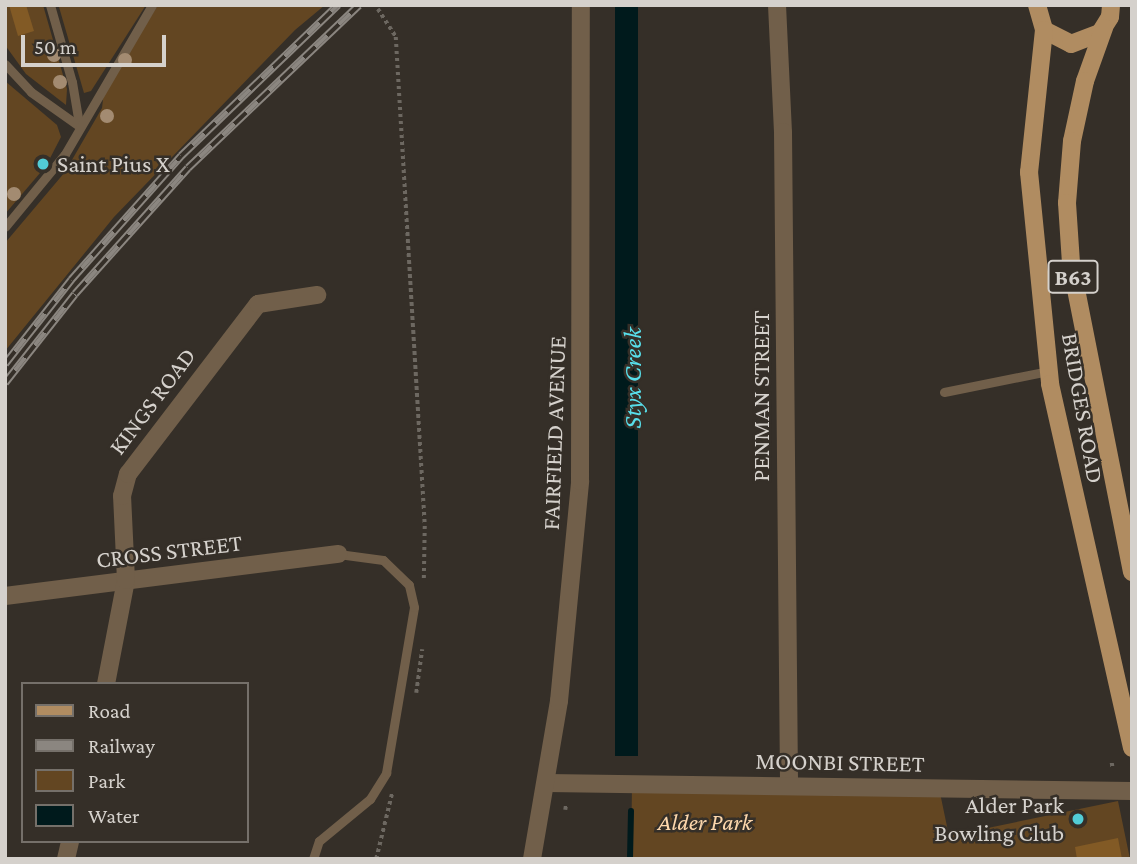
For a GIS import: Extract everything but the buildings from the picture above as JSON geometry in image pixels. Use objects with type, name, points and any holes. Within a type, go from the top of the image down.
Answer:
[{"type":"main road","points":[[1026,5],[1042,27],[1058,41],[1077,44],[1104,28]]},
{"type":"main road","name":"B63","points":[[1037,5],[1042,27]]},
{"type":"main road","name":"B63","points":[[1104,28],[1111,5]]},
{"type":"main road","name":"BRIDGES ROAD","points":[[1042,27],[1029,172],[1048,371],[1132,748]]},
{"type":"main road","name":"BRIDGES ROAD","points":[[1104,28],[1085,80],[1072,141],[1067,203],[1071,264],[1132,572]]},
{"type":"street","name":"FAIRFIELD AVENUE","points":[[532,859],[547,783],[580,481],[581,5]]},
{"type":"street","name":"PENMAN STREET","points":[[778,5],[783,132],[789,786]]},
{"type":"street","name":"KINGS ROAD","points":[[106,682],[126,580],[122,496],[128,474],[258,304],[275,298],[317,295]]},
{"type":"street","name":"CROSS STREET","points":[[5,596],[338,554]]},
{"type":"street","name":"MOONBI STREET","points":[[547,783],[1132,791]]},
{"type":"lane","points":[[50,5],[72,82],[79,126]]},
{"type":"lane","points":[[5,227],[56,167],[152,5]]},
{"type":"lane","points":[[5,64],[31,92],[79,126]]},
{"type":"lane","points":[[944,392],[1048,371]]},
{"type":"lane","points":[[313,859],[319,841],[370,799],[386,773],[414,607],[409,584],[383,560],[338,554]]},
{"type":"path","points":[[379,9],[396,37],[424,512],[424,589]]},
{"type":"path","points":[[413,705],[423,640]]},
{"type":"path","points":[[1112,763],[1114,769]]},
{"type":"path","points":[[376,859],[394,782]]},
{"type":"path","points":[[565,810],[566,804]]},
{"type":"green space","points":[[5,5],[43,5],[67,89],[66,105],[26,74],[5,45]]},
{"type":"green space","points":[[146,5],[91,91],[84,93],[59,7]]},
{"type":"green space","points":[[158,5],[325,5],[295,30],[114,217],[5,351],[5,243],[65,172],[102,108],[104,91]]},
{"type":"green space","points":[[5,81],[57,125],[61,137],[46,166],[5,214]]},
{"type":"green space","name":"Alder Park","points":[[632,784],[939,788],[949,836],[1118,801],[1130,859],[631,859]]},
{"type":"water","points":[[615,5],[638,5],[638,756],[615,756]]},
{"type":"waterway","name":"Styx Creek","points":[[630,859],[631,811]]},
{"type":"railway","points":[[5,364],[71,280],[181,156],[338,5]]},
{"type":"railway","points":[[5,383],[75,294],[188,168],[359,5]]},
{"type":"place","name":"Saint Pius X","points":[[43,164]]},
{"type":"place","name":"Alder Park Bowling Club","points":[[1078,819]]}]
